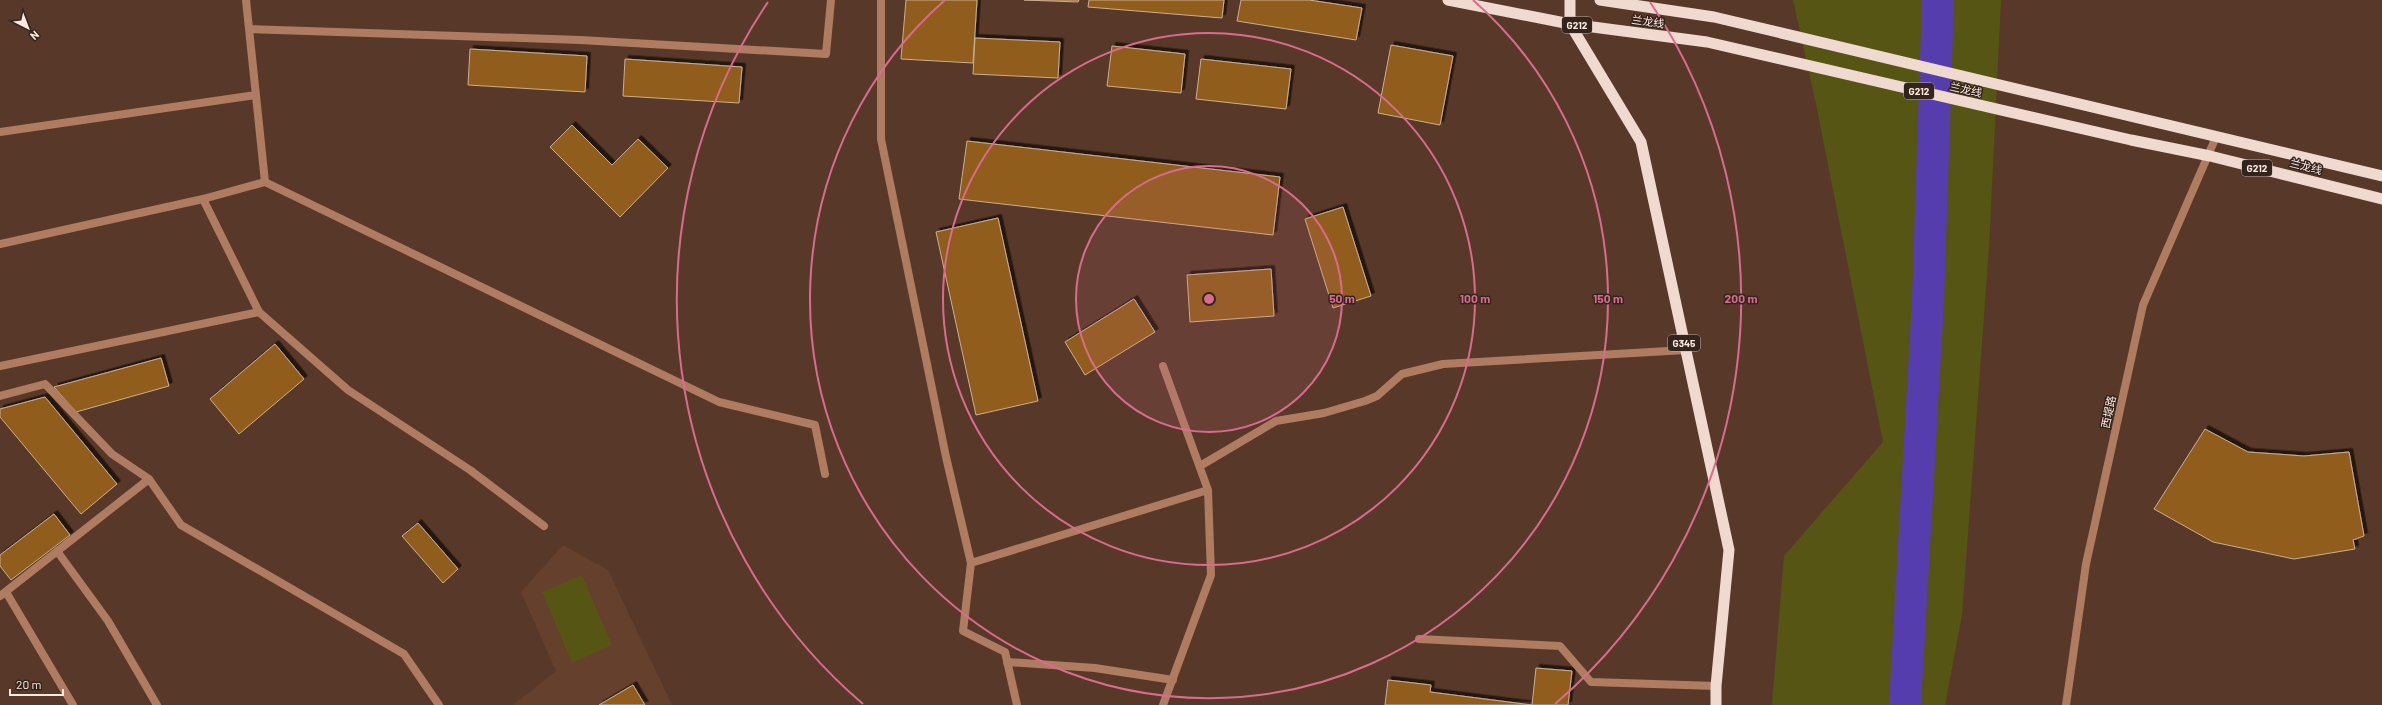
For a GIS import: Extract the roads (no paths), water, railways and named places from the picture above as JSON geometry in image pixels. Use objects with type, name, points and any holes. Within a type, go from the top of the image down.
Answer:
[{"type":"highway","name":"兰龙线","points":[[1448,0],[1570,24],[1707,42],[2131,140],[2210,156],[2382,199]]},
{"type":"highway","points":[[1570,0],[1570,24]]},
{"type":"highway","name":"兰龙线","points":[[1600,0],[1714,16],[2136,119],[2382,176]]},
{"type":"highway","name":"G345","points":[[1570,24],[1641,142],[1729,550],[1716,686],[1716,705]]},
{"type":"street","points":[[246,0],[265,182]]},
{"type":"street","points":[[249,29],[580,40],[826,54],[831,0]]},
{"type":"street","points":[[881,0],[881,139],[946,457],[971,563],[963,631],[1005,652],[1017,705]]},
{"type":"street","points":[[0,132],[256,95]]},
{"type":"street","name":"西堤路","points":[[2066,705],[2086,564],[2143,305],[2210,156],[2216,137]]},
{"type":"street","points":[[0,244],[203,200],[265,182],[719,402],[815,425],[825,474]]},
{"type":"street","points":[[203,200],[259,312],[348,390],[470,470],[544,526]]},
{"type":"street","points":[[0,366],[259,312]]},
{"type":"street","points":[[1200,466],[1276,421],[1324,414],[1365,401],[1377,396],[1402,374],[1443,364],[1686,350]]},
{"type":"street","points":[[1163,366],[1208,490],[1211,575],[1163,705]]},
{"type":"street","points":[[0,396],[45,384],[112,454],[149,479],[181,525],[404,654],[439,705]]},
{"type":"street","points":[[73,705],[3,594],[149,479]]},
{"type":"street","points":[[971,563],[1208,490]]},
{"type":"street","points":[[57,551],[108,621],[157,705]]},
{"type":"street","points":[[1419,639],[1560,646],[1591,682],[1716,686]]},
{"type":"street","points":[[1007,662],[1095,668],[1173,680]]},
{"type":"waterway","points":[[1905,705],[1928,300],[1938,0]]}]
